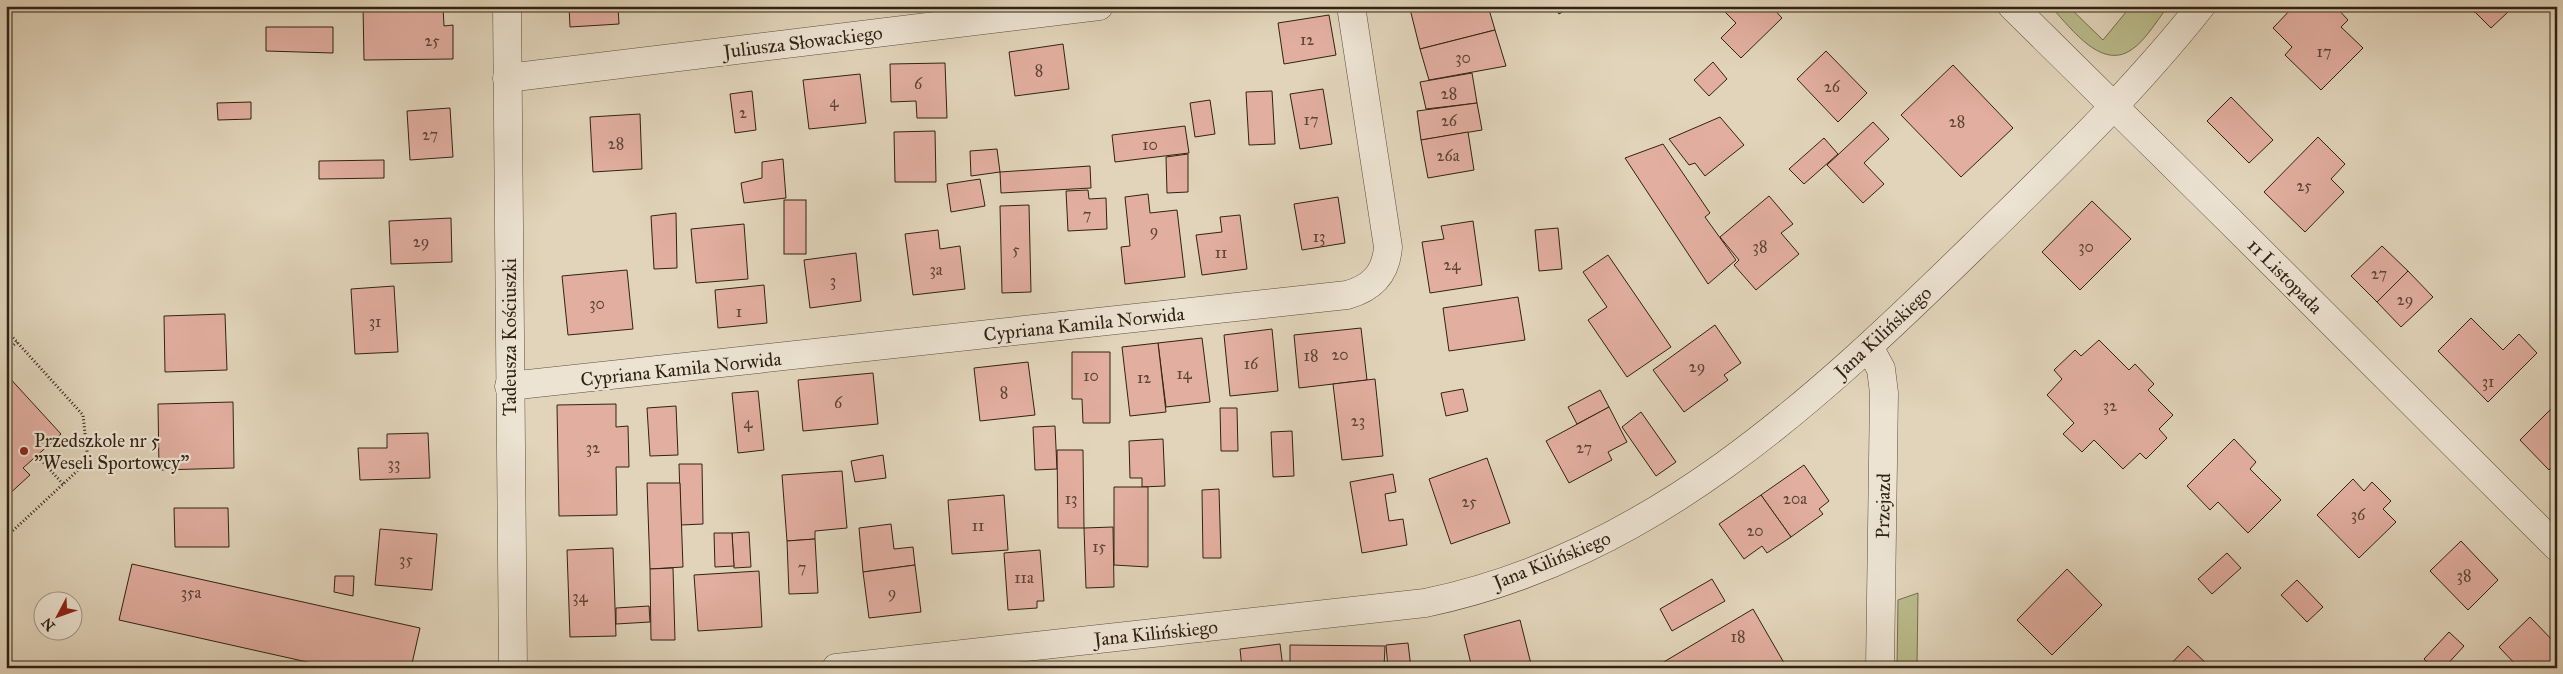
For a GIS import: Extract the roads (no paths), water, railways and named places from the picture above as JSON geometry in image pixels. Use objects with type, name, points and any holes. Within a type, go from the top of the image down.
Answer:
[{"type":"street","name":"Tadeusza Kościuszki","points":[[506,6],[513,668]]},
{"type":"street","name":"Juliusza Słowackiego","points":[[507,78],[1099,6]]},
{"type":"street","name":"Cypriana Kamila Norwida","points":[[509,386],[1337,297],[1361,291],[1374,283],[1382,272],[1387,260],[1388,247],[1351,6]]},
{"type":"street","name":"11 Listopada","points":[[2012,6],[2557,548]]},
{"type":"street","name":"Jana Kilińskiego","points":[[836,668],[1394,607],[1478,590],[1534,572],[1591,548],[1660,510],[1760,438],[1870,347],[2114,107],[2156,62],[2201,6]]},
{"type":"street","name":"Przejazd","points":[[1870,347],[1881,369],[1884,393],[1880,668]]},
{"type":"place","name":"Przedszkole nr 5 \"Weseli Sportowcy\"","points":[[24,451]]}]
